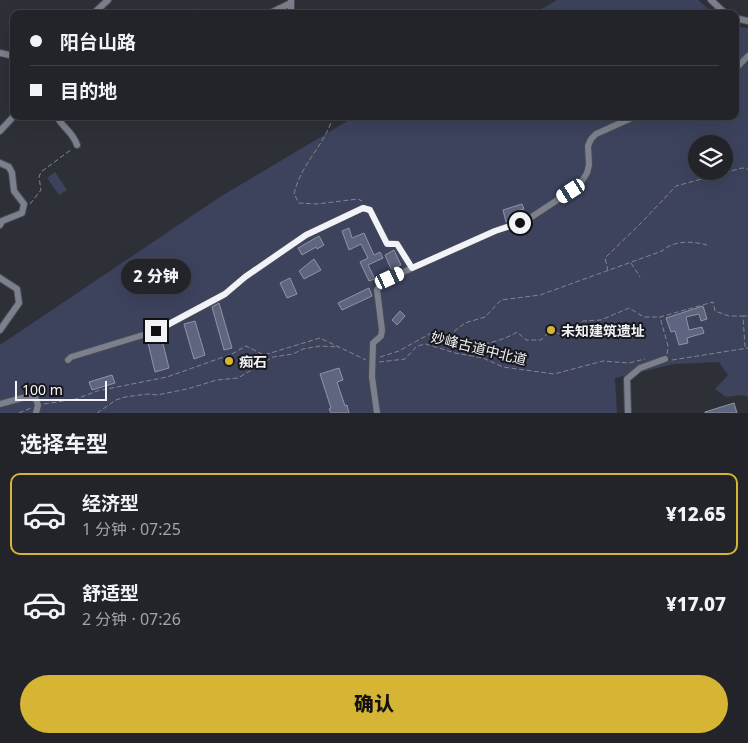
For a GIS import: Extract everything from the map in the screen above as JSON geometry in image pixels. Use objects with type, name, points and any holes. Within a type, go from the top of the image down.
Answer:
[{"type":"street","points":[[98,10],[108,0]]},
{"type":"street","points":[[711,0],[722,10]]},
{"type":"street","points":[[276,10],[291,2]]},
{"type":"street","points":[[739,65],[748,56]]},
{"type":"street","points":[[0,132],[10,120]]},
{"type":"street","points":[[58,120],[75,138],[77,145]]},
{"type":"street","points":[[377,413],[373,393],[373,343],[381,336],[382,330],[377,290],[382,283],[495,231],[530,218],[571,191],[580,184],[587,173],[589,165],[588,146],[591,139],[596,134],[627,120]]},
{"type":"street","points":[[0,163],[10,167],[14,191],[24,204],[22,213],[2,221],[0,226]]},
{"type":"street","points":[[68,360],[71,357],[156,331],[225,294],[245,277],[306,235],[363,208],[370,210],[387,244],[397,244],[412,268]]},
{"type":"street","points":[[0,278],[17,289],[19,304],[0,330]]},
{"type":"street","points":[[628,413],[627,379],[640,368],[665,359]]},
{"type":"street","points":[[0,404],[29,396],[35,397],[38,405],[36,413]]},
{"type":"path","points":[[332,120],[317,149],[302,170],[296,182],[294,194],[300,203],[317,204],[358,199],[366,203],[370,210]]},
{"type":"path","points":[[24,210],[41,190],[39,177],[41,172],[77,145]]},
{"type":"path","points":[[608,271],[605,258],[676,186],[742,168],[748,169]]},
{"type":"path","points":[[448,336],[465,323],[485,317],[502,300],[540,295],[662,251],[668,245],[693,241],[707,245]]},
{"type":"path","points":[[630,262],[640,278]]},
{"type":"path","points":[[19,413],[38,405],[76,399],[97,391],[167,377],[232,354],[246,346],[264,354],[320,338],[373,360],[399,351],[433,332],[448,336],[464,344],[494,342],[507,339],[517,332],[526,340],[541,340],[550,330],[561,335],[583,321],[601,320],[629,308],[644,317],[660,317],[713,302],[715,311],[729,316],[748,316]]},
{"type":"path","points":[[743,316],[745,349]]},
{"type":"path","points":[[660,317],[668,346],[668,353],[665,359],[674,360],[748,348]]},
{"type":"path","name":"妙峰古道中北道","points":[[373,360],[405,359],[417,346],[426,344],[455,353],[483,358],[503,367],[554,374],[603,361],[629,363],[652,358]]},
{"type":"path","points":[[97,413],[116,400],[125,397],[148,394],[157,395],[217,380],[238,378],[273,357],[293,354],[303,349],[320,346],[341,347]]},
{"type":"shaded area","points":[[557,0],[698,0],[709,10],[540,10]]},
{"type":"shaded area","points":[[739,27],[748,28],[748,397],[742,395],[726,397],[715,389],[728,375],[719,362],[674,364],[615,378],[617,413],[0,413],[0,345],[220,197],[349,120],[739,120]]},
{"type":"shaded area","points":[[55,172],[67,190],[59,195],[47,178]]},
{"type":"building","points":[[522,204],[524,209],[514,212],[516,218],[506,222],[503,210]]},
{"type":"building","points":[[349,228],[352,238],[364,233],[374,255],[380,252],[383,258],[368,265],[375,279],[369,281],[360,262],[368,258],[361,244],[349,250],[342,231]]},
{"type":"building","points":[[319,236],[324,245],[302,255],[298,248]]},
{"type":"building","points":[[394,250],[401,265],[391,269],[385,255]]},
{"type":"building","points":[[314,259],[321,270],[304,279],[299,271]]},
{"type":"building","points":[[290,278],[297,294],[287,298],[280,283]]},
{"type":"building","points":[[369,288],[372,296],[342,310],[338,303]]},
{"type":"building","points":[[219,303],[232,348],[224,350],[212,307]]},
{"type":"building","points":[[703,306],[707,319],[701,321],[699,314],[686,317],[689,330],[702,327],[704,333],[687,338],[688,343],[679,345],[675,331],[671,332],[666,318]]},
{"type":"building","points":[[400,311],[405,316],[397,325],[392,320]]},
{"type":"building","points":[[195,321],[205,355],[194,359],[184,324]]},
{"type":"building","points":[[161,336],[169,368],[155,372],[147,339]]},
{"type":"building","points":[[339,368],[343,380],[337,382],[349,413],[331,413],[320,374]]},
{"type":"building","points":[[112,375],[115,383],[92,390],[89,382]]},
{"type":"building","points":[[734,403],[737,413],[705,413],[705,412]]},
{"type":"place","name":"未知建筑遗址","points":[[551,330]]},
{"type":"place","name":"痴石","points":[[229,361]]},
{"type":"route","points":[[156,331],[225,294],[245,277],[306,235],[363,208],[370,210],[387,244],[397,244],[412,268],[495,231],[520,223]]}]
